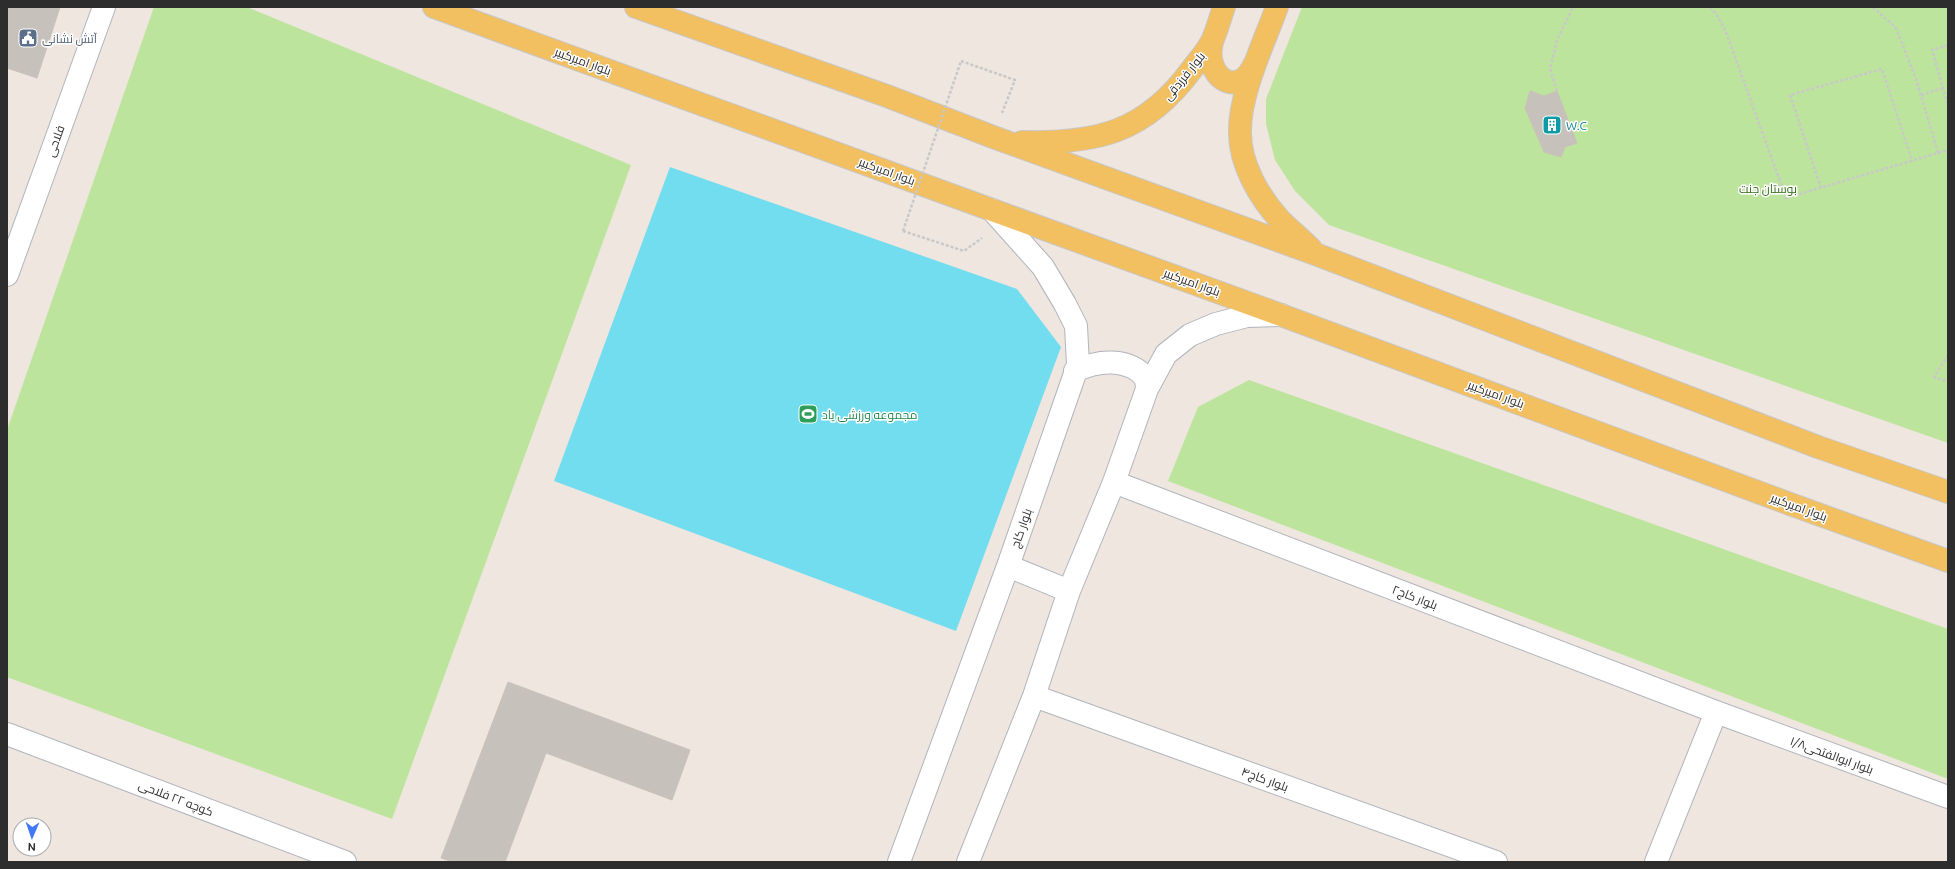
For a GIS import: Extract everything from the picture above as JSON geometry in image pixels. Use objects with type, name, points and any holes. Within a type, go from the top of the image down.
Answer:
[{"type":"main road","name":"بلوار امیرکبیر","points":[[434,7],[1281,314],[1948,561]]},
{"type":"main road","points":[[636,7],[887,96],[999,140],[1318,255],[1818,447],[1948,492]]},
{"type":"main road","name":"بلوار فرزدقی","points":[[999,140],[1048,143],[1080,140],[1108,134],[1153,112],[1173,94],[1212,42],[1224,7]]},
{"type":"main road","points":[[1277,7],[1244,102],[1240,133],[1246,165],[1256,187],[1280,220],[1318,255]]},
{"type":"main road","points":[[1212,42],[1210,55],[1212,66],[1218,76],[1227,81],[1237,82],[1246,78],[1259,57]]},
{"type":"street","name":"فلاحی","points":[[7,275],[15,225],[104,7]]},
{"type":"street","name":"بلوار کاج","points":[[898,862],[1008,566],[1078,365],[1076,326],[1066,304],[1043,268],[992,210]]},
{"type":"street","points":[[968,862],[1034,696],[1069,591],[1114,482],[1147,389],[1166,354],[1190,335],[1216,324],[1247,316],[1281,314]]},
{"type":"street","points":[[1075,371],[1089,364],[1122,363],[1139,370],[1146,378],[1147,389]]},
{"type":"street","name":"بلوار کاج۲","points":[[1114,482],[1716,712]]},
{"type":"street","points":[[1008,566],[1069,591]]},
{"type":"street","name":"بلوار کاج۴","points":[[1034,696],[1496,862]]},
{"type":"street","points":[[1656,862],[1716,712]]},
{"type":"street","name":"بلوار ابوالفتحی۱/۸","points":[[1716,712],[1948,797]]},
{"type":"street","name":"کوچه ۲۲ فلاحی","points":[[7,734],[345,862]]},
{"type":"path","points":[[1557,91],[1550,69],[1557,40],[1573,7]]},
{"type":"path","points":[[1710,7],[1717,15],[1726,32],[1786,198],[1948,150]]},
{"type":"path","points":[[1873,7],[1896,28],[1908,56],[1938,153]]},
{"type":"path","points":[[1948,45],[1932,50],[1948,105]]},
{"type":"path","points":[[964,251],[903,231],[960,61],[1015,80],[999,140]]},
{"type":"path","points":[[1821,188],[1790,96],[1882,69],[1912,161]]},
{"type":"path","points":[[1921,95],[1943,88]]},
{"type":"path","points":[[1948,355],[1934,377],[1948,382]]},
{"type":"green space","points":[[154,7],[247,7],[631,165],[392,819],[7,677],[7,430]]},
{"type":"green space","name":"بوستان جنت","points":[[1302,7],[1948,7],[1948,443],[1329,225],[1295,191],[1275,160],[1266,124],[1266,99]]},
{"type":"green space","points":[[1249,380],[1948,629],[1948,779],[1168,481],[1198,407]]},
{"type":"water","name":"مجموعه ورزشی یاد","points":[[670,167],[1017,289],[1061,347],[956,631],[554,481]]},
{"type":"building","name":"آتش نشانی","points":[[7,7],[60,7],[37,78],[7,68]]},
{"type":"building","name":"W.C","points":[[1530,91],[1544,96],[1557,91],[1577,143],[1565,147],[1561,157],[1544,152],[1525,108]]},
{"type":"building","points":[[508,682],[690,750],[672,800],[546,753],[505,862],[453,862],[441,858]]},
{"type":"place","name":"آتش نشانی","points":[[28,38]]},
{"type":"place","name":"W.C","points":[[1552,125]]},
{"type":"place","name":"مجموعه ورزشی یاد","points":[[808,414]]}]
